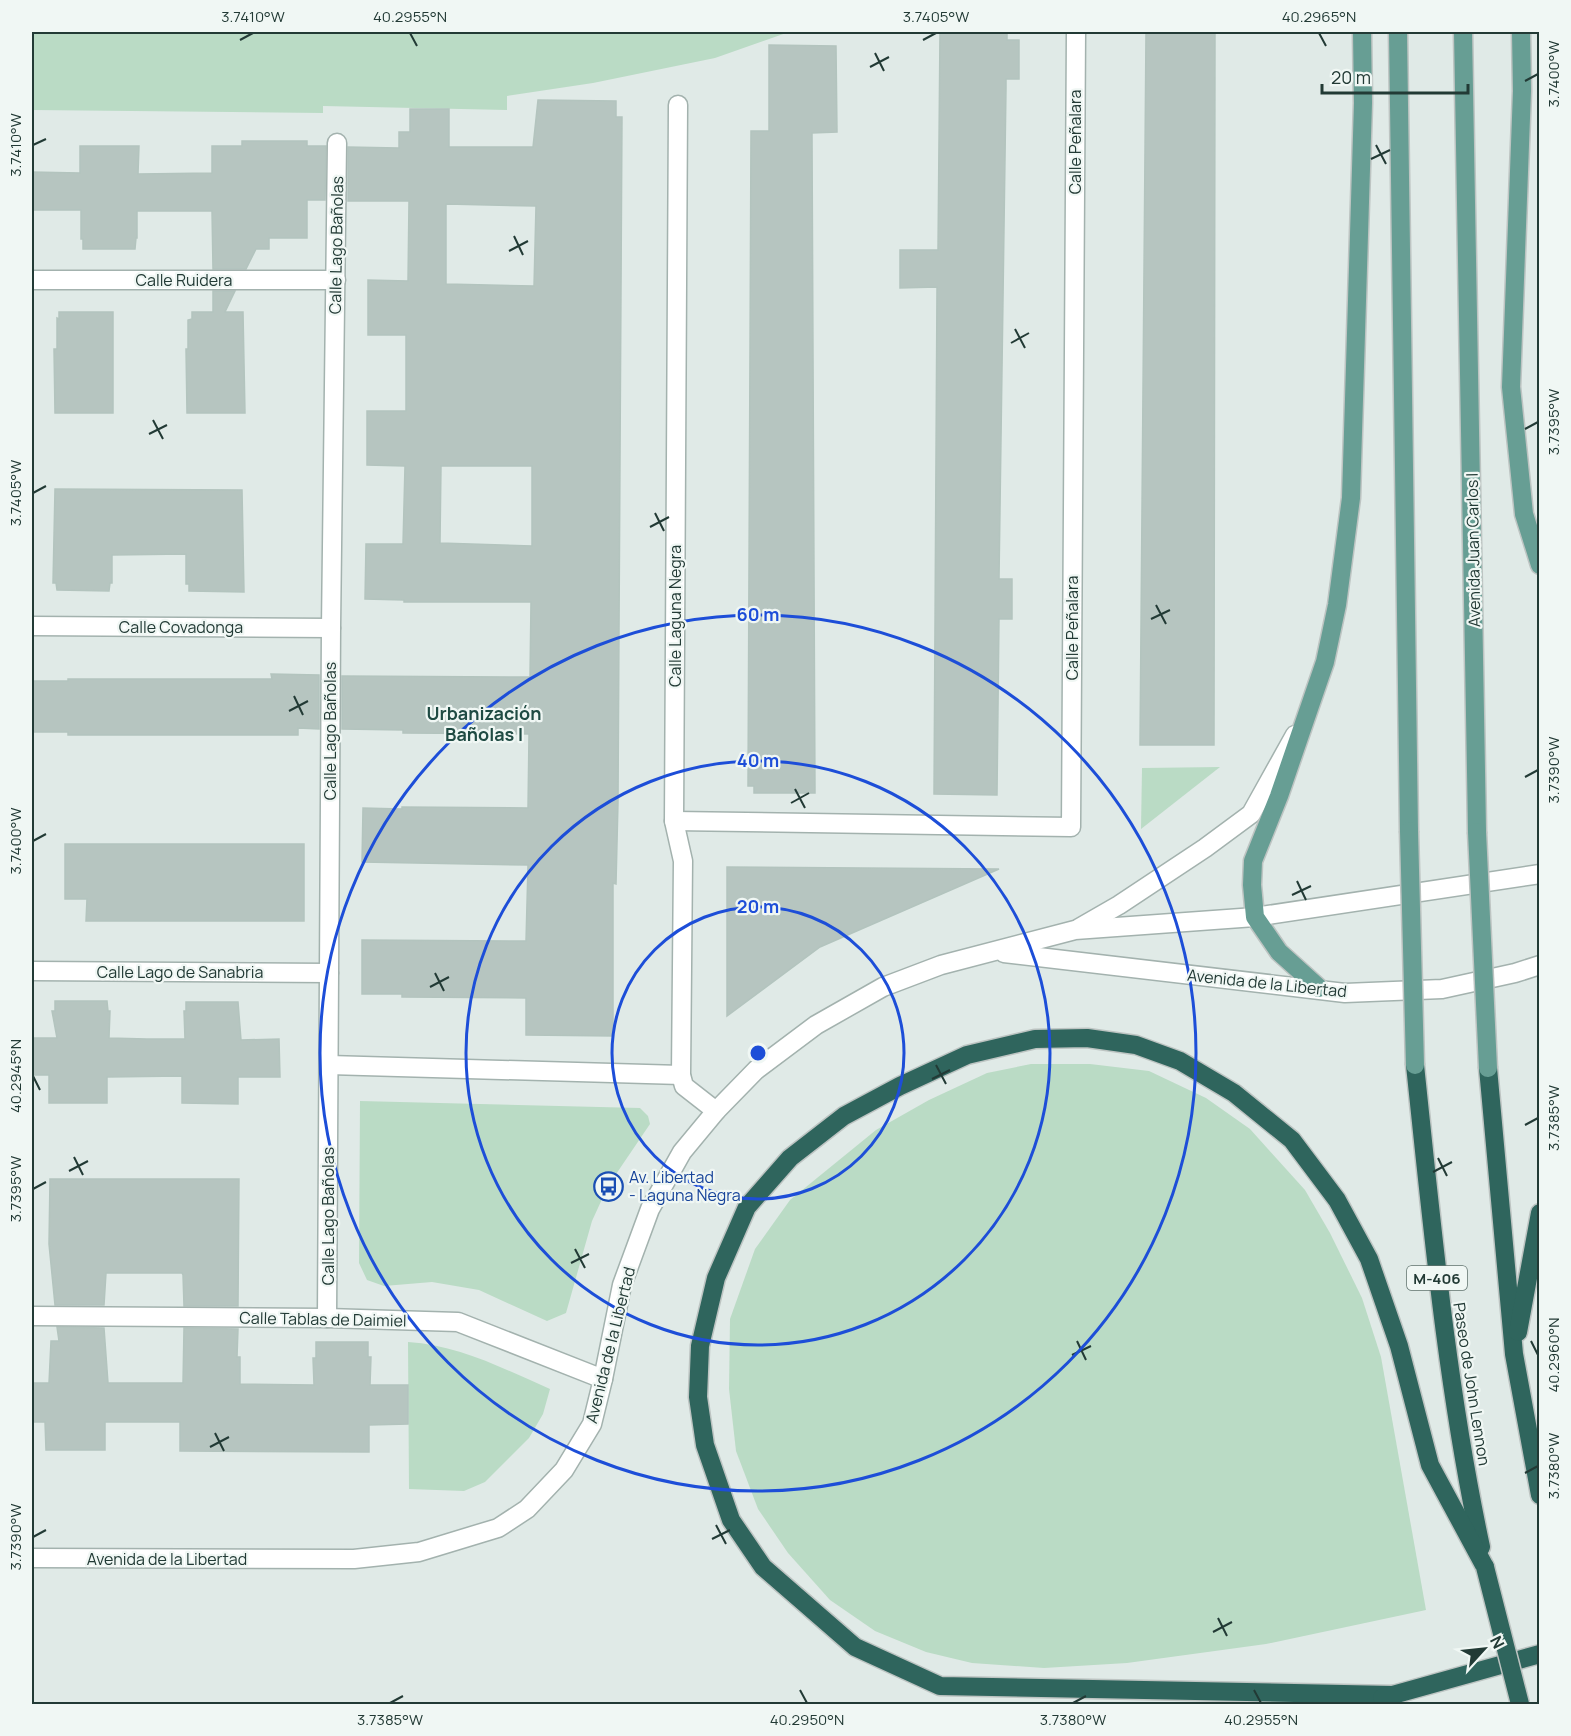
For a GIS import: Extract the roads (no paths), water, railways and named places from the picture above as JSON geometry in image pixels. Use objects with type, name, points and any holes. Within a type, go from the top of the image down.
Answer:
[{"type":"highway","points":[[1393,1695],[940,1686],[855,1647],[763,1567],[731,1520],[705,1445],[698,1397],[700,1346],[716,1278],[747,1207],[790,1158],[844,1116],[900,1086],[968,1055],[1035,1039],[1087,1038],[1136,1045],[1180,1061],[1234,1094],[1292,1140],[1338,1200],[1369,1259],[1399,1346],[1430,1465],[1485,1567]]},
{"type":"highway","name":"Paseo de John Lennon","points":[[1415,1065],[1442,1317],[1469,1490],[1485,1567],[1520,1704]]},
{"type":"highway","points":[[1488,1068],[1514,1354],[1539,1495]]},
{"type":"highway","points":[[1514,1354],[1539,1213]]},
{"type":"highway","points":[[1351,1704],[1393,1695],[1539,1654]]},
{"type":"main road","points":[[1319,988],[1279,952],[1255,917],[1252,885],[1253,861],[1279,796],[1325,662],[1337,605],[1351,498],[1363,103],[1362,32]]},
{"type":"main road","points":[[1398,32],[1408,831],[1415,1065]]},
{"type":"main road","name":"Avenida Juan Carlos I","points":[[1464,32],[1465,236],[1470,386],[1477,832],[1488,1068]]},
{"type":"main road","points":[[1521,32],[1522,91],[1511,387],[1524,514],[1539,565]]},
{"type":"street","name":"Calle Peñalara","points":[[674,821],[1071,827],[1076,32]]},
{"type":"street","name":"Calle Laguna Negra","points":[[678,105],[674,821],[683,861],[681,1075]]},
{"type":"street","name":"Calle Lago Bañolas","points":[[327,1318],[331,628],[337,143]]},
{"type":"street","name":"Calle Ruidera","points":[[32,280],[336,280]]},
{"type":"street","name":"Calle Covadonga","points":[[32,626],[331,628]]},
{"type":"street","name":"Avenida de la Libertad","points":[[1075,930],[1204,848],[1251,814],[1309,710]]},
{"type":"street","name":"Avenida de la Libertad","points":[[32,1558],[354,1559],[419,1552],[498,1528],[527,1509],[564,1470],[592,1424],[622,1285],[650,1209],[682,1152],[716,1111],[756,1070],[816,1025],[883,987],[941,965],[1075,930],[1255,917],[1539,874]]},
{"type":"street","name":"Avenida de la Libertad","points":[[993,952],[1319,988],[1346,993],[1442,989],[1515,973],[1539,965]]},
{"type":"street","name":"Calle Lago de Sanabria","points":[[32,971],[329,973]]},
{"type":"street","points":[[329,1065],[681,1075],[684,1086],[716,1111]]},
{"type":"street","name":"Calle Tablas de Daimiel","points":[[32,1317],[327,1318],[458,1322],[603,1379]]},
{"type":"place","name":"Av. Libertad - Laguna Negra","points":[[608,1186]]},
{"type":"district","name":"Urbanización Bañolas I","points":[[484,723]]}]
